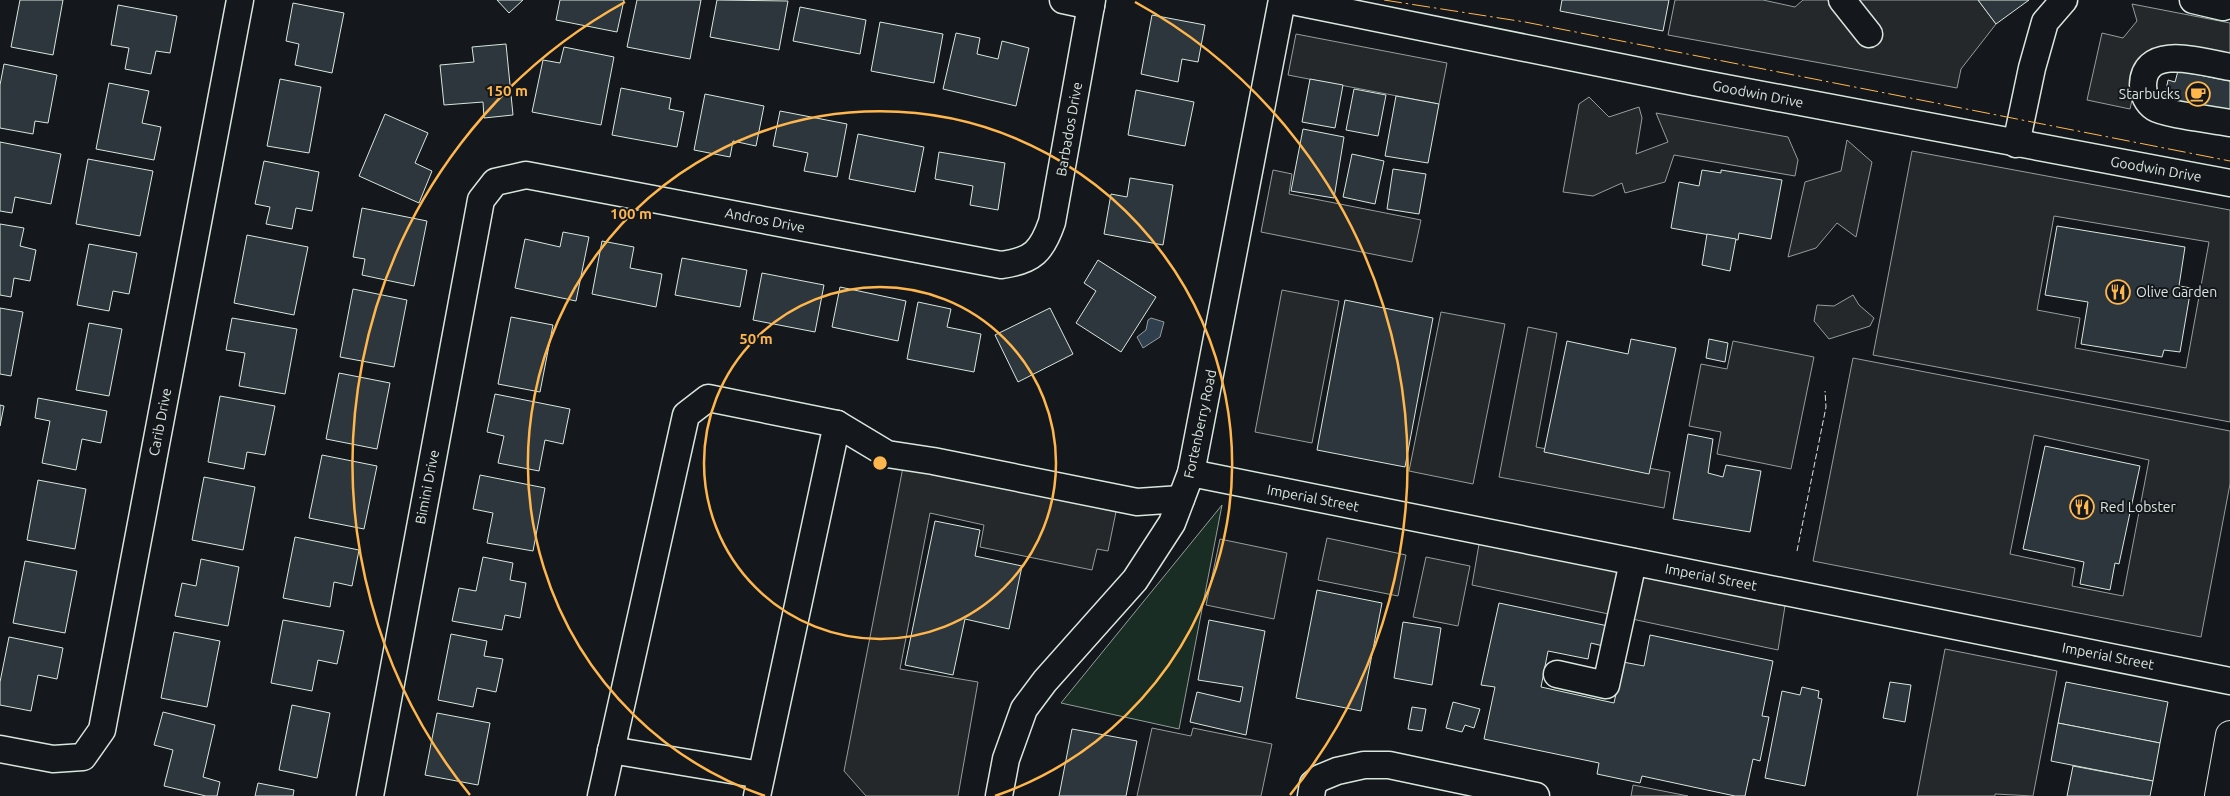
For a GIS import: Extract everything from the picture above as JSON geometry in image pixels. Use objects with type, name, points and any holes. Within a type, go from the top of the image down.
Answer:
[{"type":"main road","points":[[2219,796],[2230,735]]},
{"type":"street","name":"Carib Drive","points":[[0,749],[53,760],[83,757],[102,730],[240,0]]},
{"type":"street","points":[[1063,0],[1092,3]]},
{"type":"street","name":"Fortenberry Road","points":[[999,796],[1006,759],[1024,708],[1045,681],[1135,580],[1172,523],[1191,473],[1282,0]]},
{"type":"street","name":"Goodwin Drive","points":[[1287,0],[1694,82],[2230,183]]},
{"type":"street","points":[[1842,0],[1869,34]]},
{"type":"street","points":[[2016,144],[2032,68],[2045,22],[2064,0]]},
{"type":"street","points":[[2193,0],[2223,7],[2230,4]]},
{"type":"street","name":"Barbados Drive","points":[[1035,254],[1046,240],[1052,222],[1092,3]]},
{"type":"street","points":[[2230,67],[2176,58],[2160,59],[2147,70],[2143,85],[2146,100],[2156,108],[2230,123]]},
{"type":"street","name":"Andros Drive","points":[[495,182],[526,175],[1001,265],[1019,263],[1035,254]]},
{"type":"street","name":"Bimini Drive","points":[[370,796],[481,200],[495,182]]},
{"type":"street","points":[[601,796],[686,414],[708,398],[837,424],[887,454],[943,463],[1137,502],[1181,499]]},
{"type":"street","points":[[611,750],[759,786],[837,424]]},
{"type":"street","name":"Imperial Street","points":[[1191,473],[2230,681]]},
{"type":"street","points":[[1558,674],[1606,685],[1632,562]]},
{"type":"street","points":[[1310,796],[1313,784],[1320,778],[1337,771],[1364,765],[1389,765],[1536,796]]},
{"type":"green space","points":[[1222,505],[1179,729],[1061,703]]},
{"type":"shaded area","points":[[1675,0],[1763,0],[1795,7],[1803,0],[1978,0],[1996,24],[1961,69],[1957,88],[1668,35]]},
{"type":"shaded area","points":[[2132,4],[2230,23],[2230,60],[2158,50],[2136,83],[2130,109],[2087,100],[2102,33],[2123,38],[2137,21]]},
{"type":"shaded area","points":[[1296,34],[1447,63],[1439,104],[1288,75]]},
{"type":"shaded area","points":[[1589,97],[1609,117],[1639,107],[1642,118],[1636,154],[1668,142],[1656,113],[1788,137],[1798,160],[1795,176],[1674,155],[1665,182],[1625,193],[1622,183],[1593,196],[1563,192],[1579,104]]},
{"type":"shaded area","points":[[1847,140],[1872,162],[1856,237],[1837,223],[1816,248],[1788,257],[1805,182],[1841,171]]},
{"type":"shaded area","points":[[1912,151],[2230,210],[2230,422],[1873,355]],"holes":[[[2054,216],[2209,242],[2186,368],[2075,348],[2080,318],[2037,310]]]},
{"type":"shaded area","points":[[1273,170],[1292,174],[1289,194],[1421,220],[1412,262],[1261,232]]},
{"type":"shaded area","points":[[1282,290],[1339,301],[1312,443],[1255,432]]},
{"type":"shaded area","points":[[1853,295],[1859,305],[1874,318],[1870,326],[1829,339],[1814,321],[1817,305],[1834,306]]},
{"type":"shaded area","points":[[1441,312],[1505,324],[1473,484],[1409,471]]},
{"type":"shaded area","points":[[1528,327],[1557,333],[1536,447],[1670,472],[1664,508],[1499,477]]},
{"type":"shaded area","points":[[1733,341],[1814,357],[1791,469],[1717,454],[1721,432],[1689,426],[1701,364],[1727,369]]},
{"type":"shaded area","points":[[1853,358],[2230,431],[2230,484],[2201,637],[1813,561]],"holes":[[[2034,435],[2149,460],[2123,596],[2072,586],[2075,568],[2010,554]]]},
{"type":"shaded area","points":[[904,462],[1117,507],[1108,551],[1097,549],[1092,570],[980,547],[984,525],[930,513],[900,669],[978,682],[958,796],[866,796],[844,771]]},
{"type":"shaded area","points":[[1327,538],[1406,555],[1398,596],[1318,580]]},
{"type":"shaded area","points":[[1220,539],[1287,553],[1274,619],[1206,605]]},
{"type":"shaded area","points":[[1479,544],[1785,606],[1778,650],[1472,585]]},
{"type":"shaded area","points":[[1426,557],[1470,566],[1458,626],[1413,617]]},
{"type":"shaded area","points":[[1945,649],[2057,671],[2033,796],[1995,794],[1995,796],[1917,796]]},
{"type":"shaded area","points":[[1152,728],[1191,736],[1193,728],[1272,744],[1261,796],[1137,796]]},
{"type":"shaded area","points":[[1633,785],[1688,796],[1631,796]]},
{"type":"water","points":[[1151,318],[1164,322],[1160,337],[1143,348],[1137,337],[1146,330],[1148,320]]},
{"type":"building","points":[[20,0],[63,0],[53,55],[11,47]]},
{"type":"building","points":[[497,0],[523,0],[509,13]]},
{"type":"building","points":[[560,0],[624,0],[617,32],[556,20]]},
{"type":"building","points":[[637,0],[701,0],[690,59],[627,47]]},
{"type":"building","points":[[717,0],[788,1],[779,50],[710,37]]},
{"type":"building","points":[[1562,0],[1669,0],[1663,31],[1560,11]]},
{"type":"building","points":[[1978,0],[2029,0],[1996,24]]},
{"type":"building","points":[[293,3],[344,13],[332,73],[295,65],[299,44],[286,41]]},
{"type":"building","points":[[118,5],[177,16],[170,53],[156,51],[151,74],[125,69],[129,48],[111,45]]},
{"type":"building","points":[[800,7],[866,20],[860,54],[793,41]]},
{"type":"building","points":[[1152,15],[1205,25],[1198,62],[1182,59],[1178,82],[1141,74]]},
{"type":"building","points":[[880,22],[943,34],[934,83],[871,71]]},
{"type":"building","points":[[956,33],[980,38],[977,54],[998,59],[1002,41],[1029,48],[1016,106],[943,89]]},
{"type":"building","points":[[506,44],[513,115],[484,118],[483,102],[444,105],[440,65],[474,62],[472,47]]},
{"type":"building","points":[[564,47],[614,57],[601,125],[532,112],[543,60],[560,63]]},
{"type":"building","points":[[4,64],[57,75],[48,123],[35,121],[33,134],[0,128],[0,85]]},
{"type":"building","name":"Starbucks","points":[[2178,71],[2230,81],[2230,118],[2163,106],[2168,80],[2175,82]]},
{"type":"building","points":[[280,79],[321,87],[309,153],[267,146]]},
{"type":"building","points":[[1310,79],[1343,85],[1335,128],[1302,122]]},
{"type":"building","points":[[109,83],[149,91],[142,123],[161,127],[154,160],[96,149]]},
{"type":"building","points":[[621,88],[671,98],[669,109],[684,112],[677,147],[612,135]]},
{"type":"building","points":[[1354,89],[1386,95],[1378,136],[1346,130]]},
{"type":"building","points":[[1136,90],[1194,102],[1185,146],[1128,135]]},
{"type":"building","points":[[705,94],[764,106],[756,146],[733,141],[730,157],[694,150]]},
{"type":"building","points":[[1396,96],[1439,104],[1428,163],[1385,156]]},
{"type":"building","points":[[780,111],[847,124],[837,177],[804,171],[808,153],[773,146]]},
{"type":"building","points":[[385,114],[428,133],[415,163],[432,171],[419,203],[359,176]]},
{"type":"building","points":[[1303,129],[1344,137],[1334,198],[1291,191]]},
{"type":"building","points":[[858,134],[924,147],[915,192],[849,179]]},
{"type":"building","points":[[0,142],[61,154],[51,204],[15,197],[12,213],[0,211]]},
{"type":"building","points":[[939,152],[1005,163],[998,210],[970,205],[973,186],[935,179]]},
{"type":"building","points":[[1352,154],[1384,161],[1375,204],[1343,197]]},
{"type":"building","points":[[88,159],[153,171],[140,236],[76,224]]},
{"type":"building","points":[[264,161],[319,172],[312,211],[296,208],[292,229],[266,224],[270,207],[255,204]]},
{"type":"building","points":[[1393,169],[1426,174],[1419,214],[1387,209]]},
{"type":"building","points":[[1702,170],[1721,173],[1721,170],[1782,180],[1771,239],[1739,233],[1738,240],[1671,228],[1679,182],[1699,186]]},
{"type":"building","points":[[1130,178],[1173,185],[1163,245],[1104,234],[1111,194],[1127,197]]},
{"type":"building","points":[[362,208],[427,221],[414,286],[362,275],[365,259],[353,257]]},
{"type":"building","points":[[0,224],[24,228],[20,246],[36,250],[30,281],[14,278],[11,297],[0,295]]},
{"type":"building","name":"Olive Garden","points":[[2057,226],[2185,247],[2179,286],[2191,288],[2180,352],[2164,350],[2162,357],[2081,344],[2088,302],[2045,295]]},
{"type":"building","points":[[563,232],[589,237],[576,301],[515,288],[525,239],[560,247]]},
{"type":"building","points":[[1707,234],[1736,239],[1730,271],[1702,265]]},
{"type":"building","points":[[247,235],[308,247],[294,315],[234,303]]},
{"type":"building","points":[[602,241],[634,247],[630,268],[662,274],[656,307],[592,294]]},
{"type":"building","points":[[89,244],[137,253],[129,294],[113,291],[109,311],[77,305]]},
{"type":"building","points":[[682,258],[747,270],[740,307],[675,295]]},
{"type":"building","points":[[1098,260],[1156,297],[1121,352],[1076,323],[1096,291],[1084,283]]},
{"type":"building","points":[[762,273],[824,285],[815,332],[753,320]]},
{"type":"building","points":[[840,287],[906,301],[898,341],[832,327]]},
{"type":"building","points":[[353,289],[407,300],[394,367],[340,357]]},
{"type":"building","points":[[1345,300],[1433,318],[1405,467],[1317,450]]},
{"type":"building","points":[[918,302],[951,309],[947,327],[981,334],[974,372],[907,359]]},
{"type":"building","points":[[0,308],[23,312],[11,376],[0,374]]},
{"type":"building","points":[[1050,308],[1073,354],[1018,382],[995,335]]},
{"type":"building","points":[[511,317],[553,325],[540,392],[498,384]]},
{"type":"building","points":[[232,318],[297,329],[285,394],[239,386],[245,353],[226,350]]},
{"type":"building","points":[[89,323],[122,329],[109,396],[76,390]]},
{"type":"building","points":[[1631,339],[1676,348],[1649,474],[1544,452],[1567,341],[1628,354]]},
{"type":"building","points":[[1709,339],[1728,343],[1725,362],[1706,358]]},
{"type":"building","points":[[339,373],[390,383],[377,449],[326,439]]},
{"type":"building","points":[[495,394],[570,409],[563,444],[545,440],[539,471],[498,463],[504,436],[487,432]]},
{"type":"building","points":[[220,396],[275,406],[265,455],[247,452],[244,469],[208,462]]},
{"type":"building","points":[[38,398],[107,411],[101,443],[82,439],[76,470],[42,463],[50,421],[35,418]]},
{"type":"building","points":[[0,405],[4,406],[0,426]]},
{"type":"building","points":[[1688,434],[1713,439],[1708,473],[1723,477],[1726,465],[1761,471],[1750,532],[1673,519]]},
{"type":"building","name":"Red Lobster","points":[[2045,446],[2140,466],[2119,564],[2115,563],[2110,590],[2080,584],[2084,562],[2023,549]]},
{"type":"building","points":[[322,455],[377,466],[364,529],[309,518]]},
{"type":"building","points":[[480,475],[545,488],[533,551],[487,543],[493,513],[473,509]]},
{"type":"building","points":[[204,477],[255,487],[243,550],[192,540]]},
{"type":"building","points":[[38,480],[86,489],[75,549],[27,540]]},
{"type":"building","points":[[935,521],[980,530],[975,556],[1022,566],[1009,629],[965,619],[953,675],[905,665]]},
{"type":"building","points":[[295,537],[359,550],[352,586],[334,582],[330,607],[283,598]]},
{"type":"building","points":[[483,557],[513,563],[510,580],[526,583],[520,618],[505,615],[502,630],[452,621],[459,588],[476,591]]},
{"type":"building","points":[[201,559],[239,567],[228,626],[175,616],[182,583],[196,586]]},
{"type":"building","points":[[25,561],[77,571],[65,633],[13,623]]},
{"type":"building","points":[[1317,590],[1382,603],[1361,711],[1296,698]]},
{"type":"building","points":[[1499,603],[1608,626],[1603,646],[1591,643],[1588,659],[1548,651],[1541,687],[1614,703],[1623,662],[1644,666],[1650,635],[1773,661],[1762,716],[1769,717],[1760,761],[1753,759],[1745,796],[1735,796],[1642,776],[1640,783],[1597,774],[1599,763],[1484,739],[1495,687],[1481,685]]},
{"type":"building","points":[[283,620],[344,631],[337,664],[318,660],[312,691],[271,683]]},
{"type":"building","points":[[1209,620],[1265,631],[1246,735],[1190,722],[1197,692],[1240,702],[1243,687],[1198,680]]},
{"type":"building","points":[[1403,622],[1441,628],[1432,685],[1394,678]]},
{"type":"building","points":[[174,632],[220,641],[207,707],[161,698]]},
{"type":"building","points":[[451,634],[487,641],[484,656],[503,659],[496,692],[477,688],[473,707],[438,700]]},
{"type":"building","points":[[9,637],[63,648],[57,679],[38,675],[31,711],[0,705],[0,682]]},
{"type":"building","points":[[1890,682],[1911,685],[1905,722],[1883,718]]},
{"type":"building","points":[[2066,682],[2168,702],[2160,743],[2058,723]]},
{"type":"building","points":[[1802,687],[1819,691],[1818,698],[1822,699],[1805,786],[1765,778],[1782,691],[1800,695]]},
{"type":"building","points":[[1453,702],[1480,709],[1474,728],[1465,725],[1462,732],[1446,728]]},
{"type":"building","points":[[292,705],[330,713],[317,778],[279,770]]},
{"type":"building","points":[[1412,707],[1426,709],[1422,731],[1408,729]]},
{"type":"building","points":[[163,712],[215,725],[203,777],[220,782],[217,796],[206,796],[164,786],[173,750],[154,745]]},
{"type":"building","points":[[437,713],[490,723],[478,785],[425,775]]},
{"type":"building","points":[[2058,723],[2160,743],[2153,781],[2051,761]]},
{"type":"building","points":[[1072,729],[1137,741],[1126,796],[1059,796]]},
{"type":"building","points":[[2073,766],[2153,781],[2150,796],[2067,796]]},
{"type":"building","points":[[258,783],[294,790],[293,796],[255,796]]},
{"type":"fence","points":[[1797,551],[1826,407],[1825,391]]},
{"type":"power","points":[[1384,0],[1525,22],[2230,161]]},
{"type":"place","name":"Starbucks","points":[[2198,94]]},
{"type":"place","name":"Olive Garden","points":[[2118,292]]},
{"type":"place","name":"Red Lobster","points":[[2082,507]]}]
